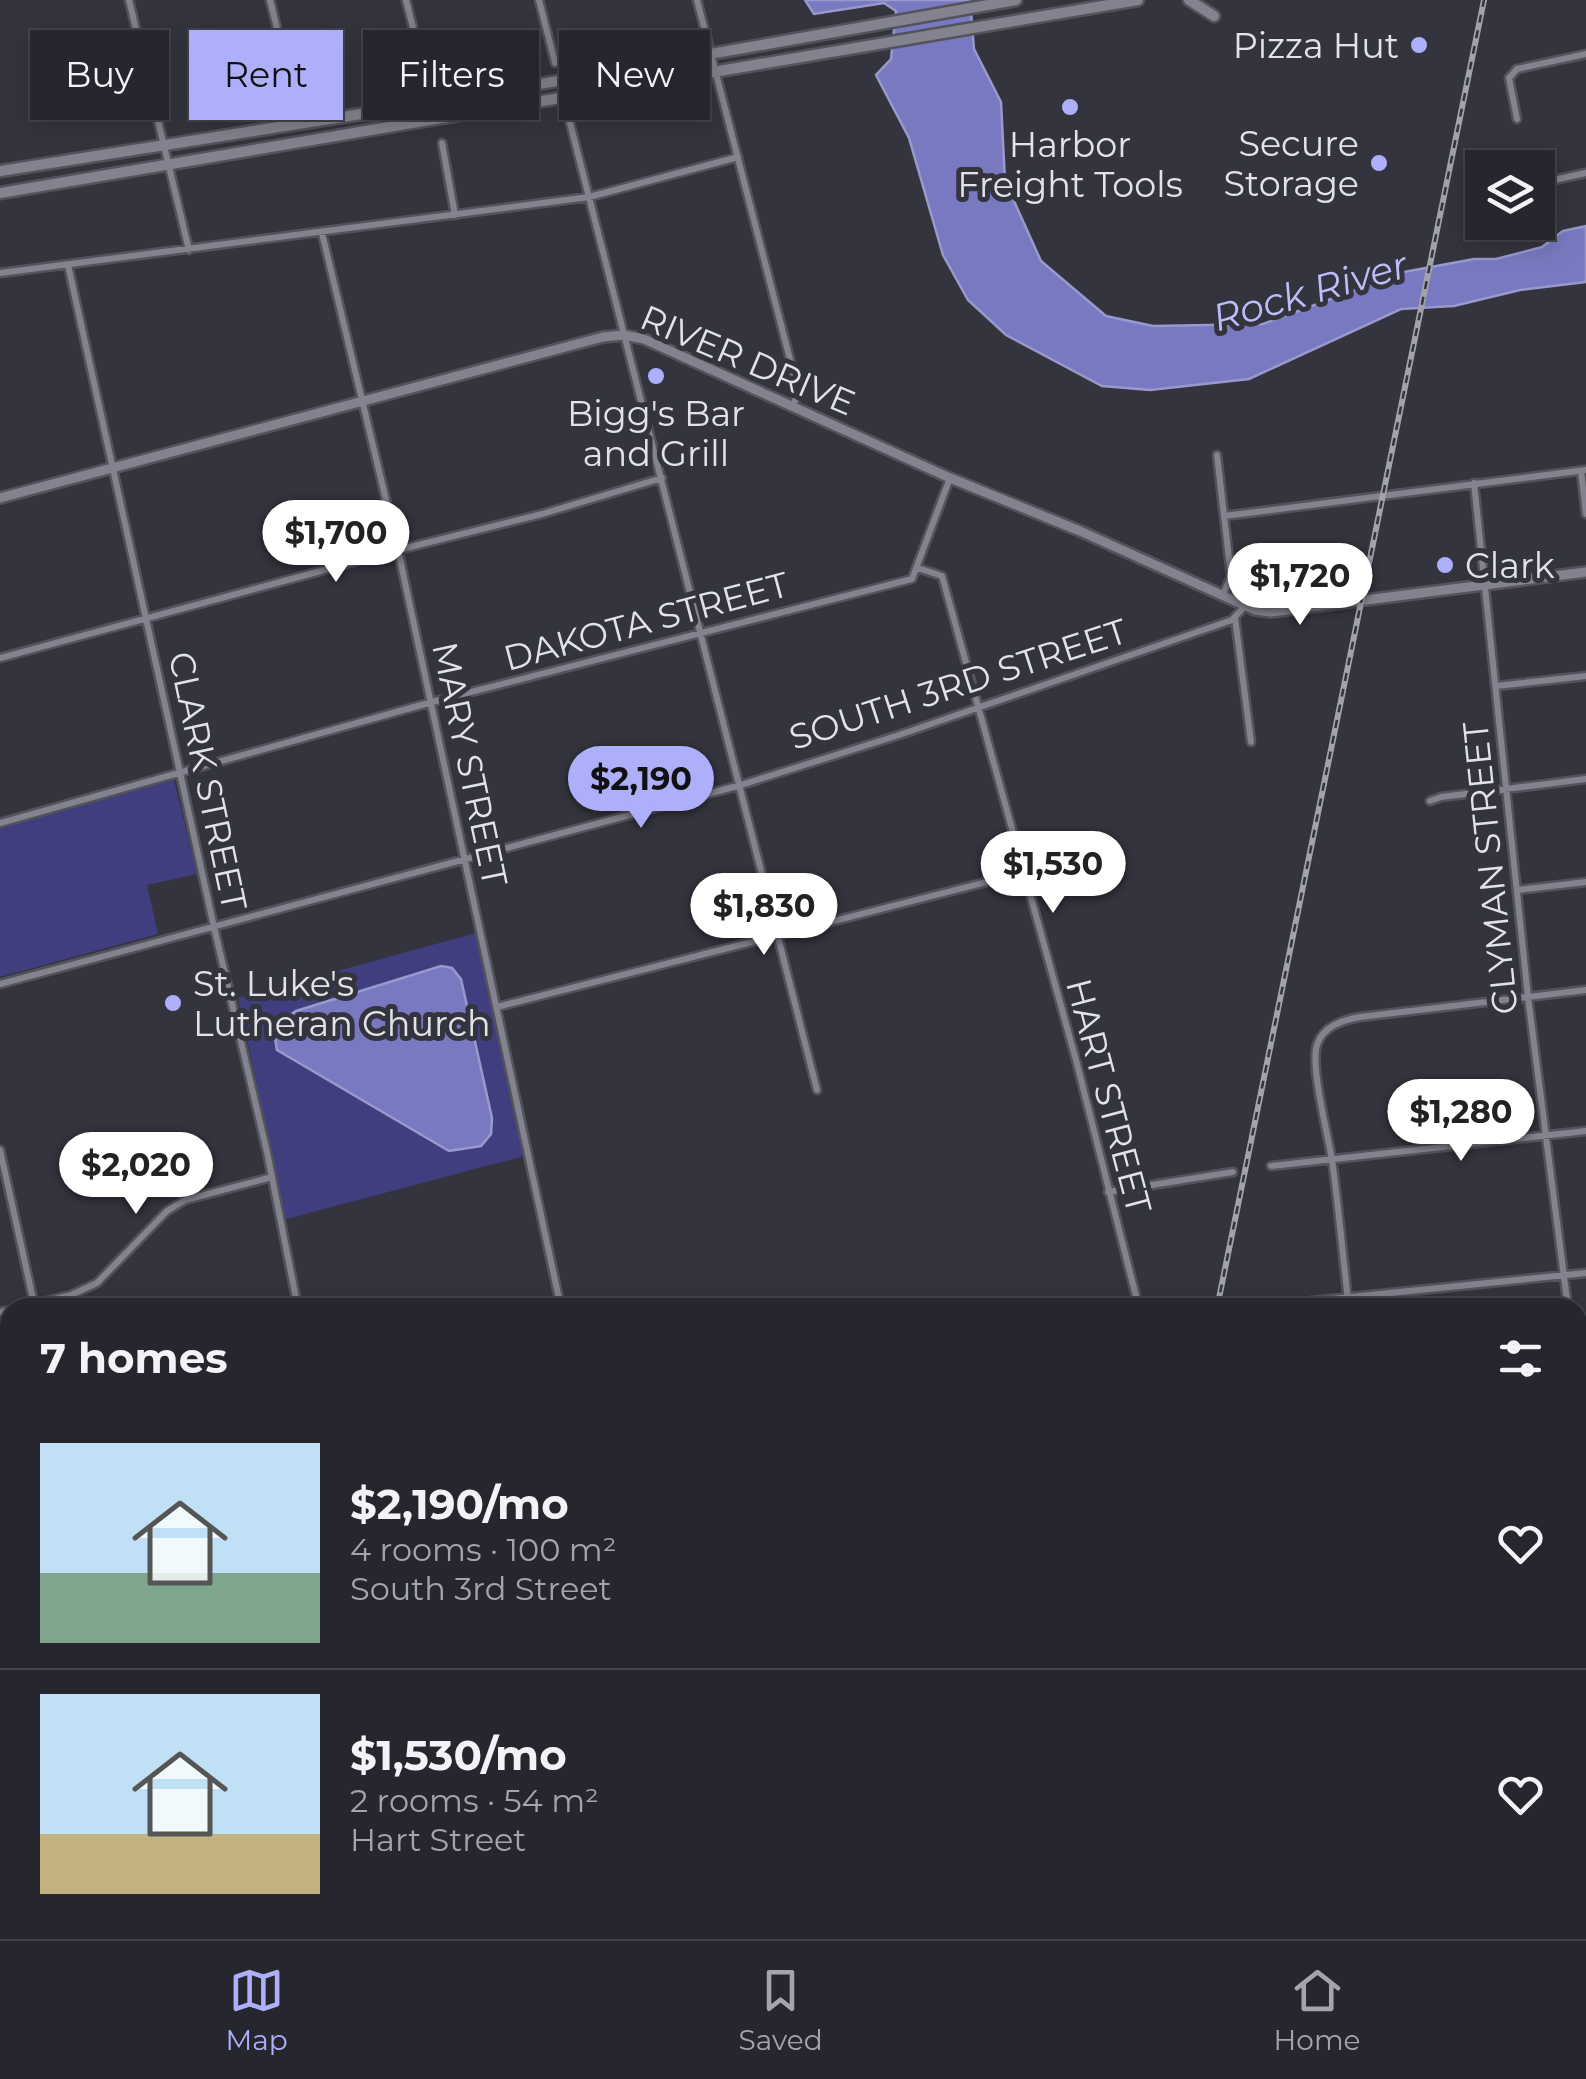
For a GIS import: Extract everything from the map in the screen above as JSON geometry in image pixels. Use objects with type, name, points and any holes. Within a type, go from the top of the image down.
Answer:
[{"type":"main road","points":[[0,171],[450,100],[1016,0]]},
{"type":"main road","points":[[0,193],[1138,0]]},
{"type":"main road","points":[[1190,0],[1214,16]]},
{"type":"street","points":[[129,0],[189,250]]},
{"type":"street","points":[[270,0],[277,30]]},
{"type":"street","points":[[406,0],[414,30]]},
{"type":"street","points":[[538,0],[555,63]]},
{"type":"street","points":[[697,0],[798,395],[793,406]]},
{"type":"street","points":[[1517,119],[1508,78],[1511,73],[1586,54]]},
{"type":"street","points":[[569,120],[817,1090]]},
{"type":"street","points":[[442,143],[455,215]]},
{"type":"street","points":[[0,273],[589,198],[738,156]]},
{"type":"street","points":[[1555,180],[1586,173]]},
{"type":"street","name":"MARY STREET","points":[[322,233],[432,702],[559,1298]]},
{"type":"street","name":"CLARK STREET","points":[[68,265],[296,1298]]},
{"type":"street","name":"RIVER DRIVE","points":[[0,498],[603,336],[624,335],[644,339],[950,478],[1246,606]]},
{"type":"street","points":[[1216,455],[1231,576],[1223,595]]},
{"type":"street","points":[[1224,516],[1584,471],[1586,514]]},
{"type":"street","points":[[0,658],[542,514],[662,478]]},
{"type":"street","points":[[918,568],[950,478]]},
{"type":"street","name":"CLYMAN STREET","points":[[1474,482],[1528,997],[1567,1298]]},
{"type":"street","name":"DAKOTA STREET","points":[[0,822],[702,630],[912,579],[918,568]]},
{"type":"street","name":"HART STREET","points":[[918,568],[942,576],[1076,1060],[1137,1298]]},
{"type":"street","points":[[1246,606],[1271,612],[1586,572]]},
{"type":"street","name":"SOUTH 3RD STREET","points":[[0,984],[741,785],[979,708],[1235,618],[1246,606]]},
{"type":"street","points":[[1235,618],[1251,742]]},
{"type":"street","points":[[1496,686],[1586,676]]},
{"type":"street","points":[[1430,802],[1586,779]]},
{"type":"street","points":[[497,1007],[1022,873]]},
{"type":"street","points":[[1518,890],[1586,882]]},
{"type":"street","points":[[1348,1298],[1316,1046],[1337,1023],[1360,1017],[1586,990]]},
{"type":"street","points":[[1271,1166],[1586,1132]]},
{"type":"street","points":[[0,1150],[32,1298]]},
{"type":"street","points":[[1108,1192],[1233,1172]]},
{"type":"street","points":[[61,1298],[97,1283],[167,1211],[185,1200],[272,1177]]},
{"type":"street","points":[[1395,1298],[1586,1273]]},
{"type":"shaded area","points":[[174,780],[197,874],[147,885],[158,934],[0,977],[0,827]]},
{"type":"shaded area","points":[[476,933],[524,1156],[286,1219],[238,998]]},
{"type":"water","points":[[805,0],[970,0],[974,49],[1001,102],[1005,181],[1041,261],[1106,316],[1153,326],[1263,324],[1404,272],[1474,259],[1496,259],[1542,247],[1563,231],[1586,226],[1586,282],[1520,290],[1454,306],[1401,309],[1249,379],[1150,390],[1102,386],[1006,335],[968,300],[943,255],[909,138],[876,75],[891,59],[896,11],[884,3],[814,14]]},
{"type":"water","points":[[441,966],[452,968],[461,979],[492,1118],[491,1134],[481,1146],[449,1151],[277,1050],[273,1027],[296,1011]]},
{"type":"railway","points":[[1219,1298],[1484,0]]},
{"type":"place","name":"Pizza Hut","points":[[1419,45]]},
{"type":"place","name":"Harbor Freight Tools","points":[[1070,107]]},
{"type":"place","name":"Secure Storage","points":[[1379,163]]},
{"type":"place","name":"Bigg's Bar and Grill","points":[[656,376]]},
{"type":"place","name":"Clark","points":[[1445,565]]},
{"type":"place","name":"St. Luke's Lutheran Church","points":[[173,1003]]},
{"type":"water label","name":"Rock River","points":[[1310,291]]}]
